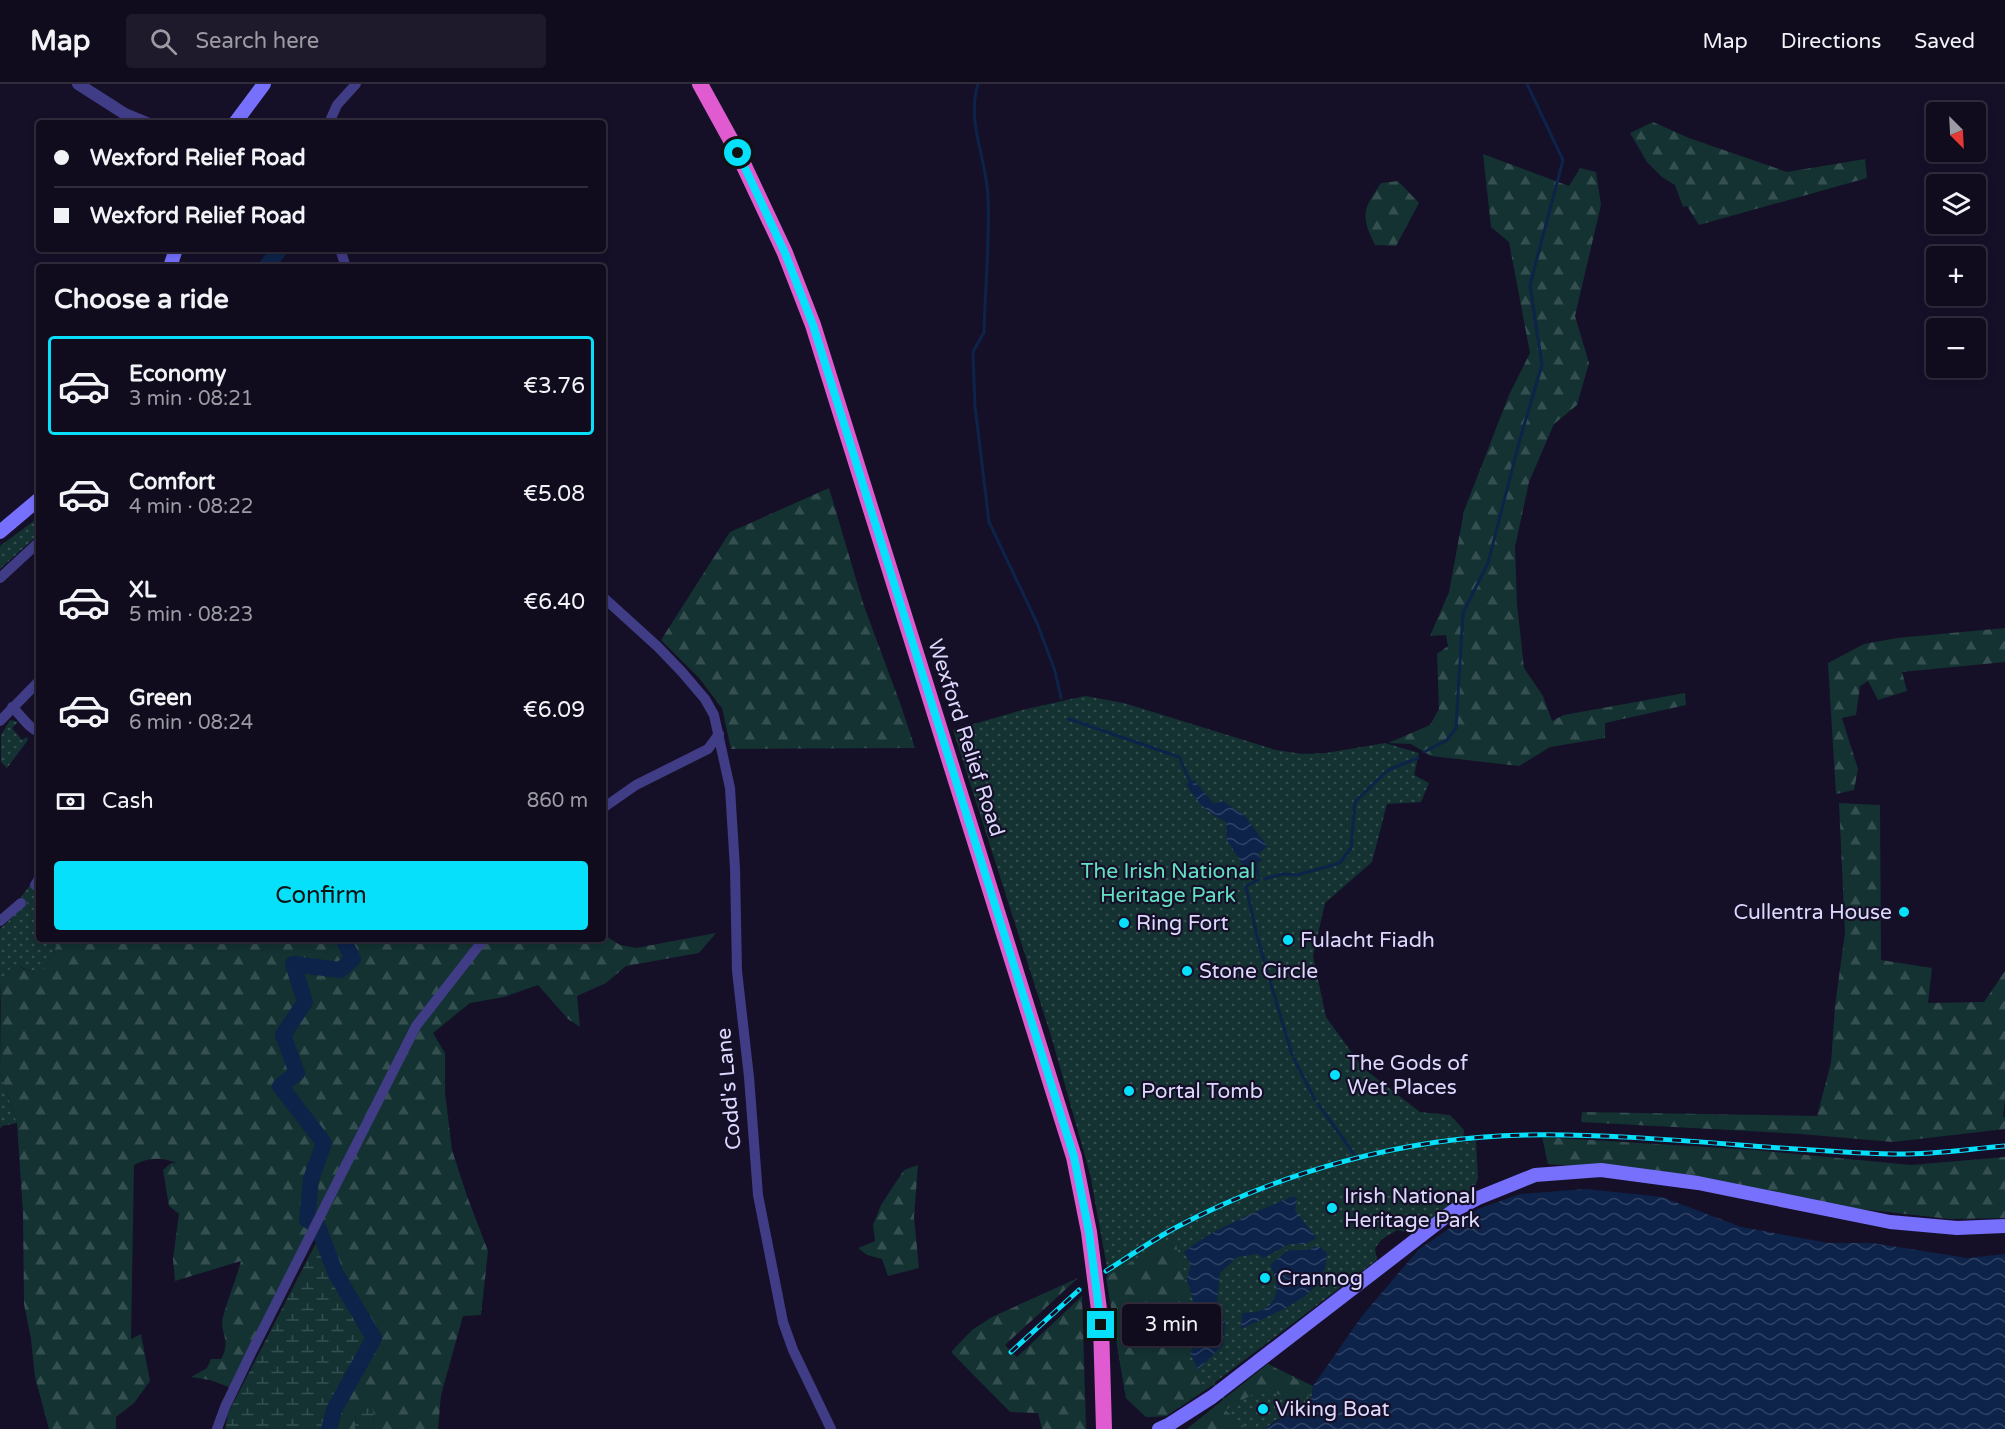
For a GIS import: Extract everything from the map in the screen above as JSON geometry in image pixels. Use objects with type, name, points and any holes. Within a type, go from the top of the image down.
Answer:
[{"type":"highway","name":"Wexford Relief Road","points":[[700,84],[738,153],[785,253],[813,325],[1074,1157],[1089,1232],[1101,1325],[1104,1429]]},
{"type":"main road","points":[[237,120],[264,84]]},
{"type":"main road","points":[[0,532],[36,502]]},
{"type":"main road","points":[[1159,1429],[1212,1397],[1453,1211],[1478,1198],[1535,1175],[1601,1170],[1698,1183],[1890,1222],[1958,1228],[2005,1226]]},
{"type":"street","points":[[78,84],[125,114],[140,120]]},
{"type":"street","points":[[330,120],[337,105],[356,84]]},
{"type":"street","points":[[0,578],[36,545]]},
{"type":"street","name":"Codd's Lane","points":[[606,600],[658,646],[705,699],[714,715],[730,788],[735,868],[737,971],[749,1077],[758,1195],[783,1322],[831,1429]]},
{"type":"street","points":[[0,721],[36,684]]},
{"type":"street","points":[[12,707],[27,725],[36,730]]},
{"type":"street","points":[[606,806],[636,784],[708,749],[719,734]]},
{"type":"street","points":[[0,921],[21,903]]},
{"type":"street","points":[[217,1429],[252,1351],[416,1026],[482,942]]},
{"type":"green space","points":[[1653,122],[1689,138],[1787,172],[1865,159],[1867,178],[1699,225],[1687,206],[1683,207],[1675,185],[1662,177],[1647,162],[1630,133]]},
{"type":"green space","points":[[1483,154],[1569,186],[1580,168],[1596,172],[1601,205],[1575,316],[1589,363],[1577,405],[1554,424],[1529,482],[1515,547],[1517,604],[1524,668],[1543,696],[1552,721],[1564,715],[1685,693],[1686,705],[1605,723],[1605,738],[1550,747],[1519,766],[1431,756],[1411,744],[1388,743],[1430,725],[1439,709],[1437,654],[1448,646],[1446,635],[1430,636],[1449,592],[1464,511],[1509,395],[1530,353],[1509,242],[1491,227]]},
{"type":"green space","points":[[1398,181],[1419,203],[1396,246],[1375,245],[1367,226],[1367,207],[1381,183]]},
{"type":"green space","points":[[829,488],[864,606],[915,748],[731,749],[722,708],[699,678],[661,640],[730,532]]},
{"type":"green space","points":[[36,519],[36,537],[0,569],[0,546]]},
{"type":"green space","points":[[2005,628],[2005,662],[1902,672],[1907,691],[1878,700],[1868,681],[1860,686],[1856,715],[1842,718],[1858,769],[1854,790],[1836,794],[1828,663],[1864,644],[1897,638]]},
{"type":"green space","name":"The Irish National Heritage Park","points":[[1085,696],[1124,703],[1276,750],[1303,754],[1326,753],[1385,743],[1419,753],[1414,775],[1429,783],[1421,802],[1387,804],[1372,862],[1325,903],[1313,956],[1326,1017],[1363,1068],[1420,1112],[1450,1115],[1464,1130],[1463,1142],[1476,1141],[1478,1178],[1474,1190],[1413,1234],[1397,1230],[1382,1239],[1375,1248],[1377,1260],[1214,1383],[1225,1398],[1268,1364],[1313,1386],[1311,1402],[1286,1417],[1276,1420],[1265,1429],[1187,1429],[1223,1400],[1213,1385],[1166,1416],[1146,1417],[1126,1398],[1106,1262],[1090,1174],[1052,1039],[953,730],[1022,710]]},
{"type":"green space","points":[[10,720],[18,722],[12,728],[22,740],[27,737],[28,740],[7,768],[1,762],[1,735]]},
{"type":"green space","points":[[1839,803],[1880,805],[1881,960],[1932,968],[1928,1003],[1984,1002],[2005,971],[2003,1117],[2005,1117],[2005,1129],[1893,1142],[1801,1134],[1581,1122],[1582,1112],[1817,1116],[1831,1063],[1835,1006],[1845,933]]},
{"type":"green space","points":[[30,885],[36,890],[36,942],[58,942],[44,970],[35,972],[21,967],[1,981],[0,1005],[0,929],[27,903],[21,897]]},
{"type":"green space","points":[[716,933],[699,953],[626,966],[606,983],[577,996],[580,1027],[568,1019],[538,985],[504,997],[470,1003],[433,1033],[445,1053],[445,1092],[452,1150],[488,1251],[481,1315],[463,1316],[441,1395],[438,1429],[373,1429],[374,1415],[356,1413],[355,1429],[329,1429],[334,1412],[374,1338],[336,1274],[317,1225],[234,1389],[210,1380],[191,1377],[207,1368],[211,1359],[221,1359],[225,1347],[223,1317],[241,1261],[175,1281],[173,1259],[179,1214],[169,1206],[163,1170],[171,1163],[177,1163],[155,1159],[134,1165],[131,1339],[141,1334],[150,1381],[134,1403],[116,1417],[116,1429],[49,1429],[35,1377],[24,1304],[23,1213],[17,1123],[0,1073],[1,981],[6,972],[16,967],[38,972],[44,970],[58,942],[606,942],[606,936],[620,945],[636,948]]},
{"type":"green space","points":[[0,1073],[17,1123],[2,1126],[0,1129]]},
{"type":"green space","points":[[1542,1137],[1755,1150],[1911,1165],[2005,1157],[2005,1218],[1950,1219],[1834,1206],[1688,1175],[1548,1164]]},
{"type":"green space","points":[[918,1165],[914,1217],[919,1268],[888,1276],[882,1259],[867,1255],[858,1248],[875,1241],[873,1225],[881,1205],[904,1170]]},
{"type":"green space","points":[[1174,1236],[1197,1330],[1187,1354],[1205,1390],[1166,1416],[1146,1417],[1126,1398],[1106,1277]]},
{"type":"green space","points":[[316,1243],[337,1286],[367,1338],[338,1389],[324,1429],[225,1429],[228,1413]]},
{"type":"green space","points":[[1078,1278],[1005,1345],[1017,1357],[1082,1296],[1086,1429],[1042,1429],[1038,1413],[1010,1412],[951,1352],[972,1330],[992,1317]]},
{"type":"green space","points":[[1268,1364],[1310,1387],[1308,1400],[1297,1402],[1264,1388],[1225,1410],[1244,1426],[1238,1429],[1187,1429]]},
{"type":"green space","points":[[362,1401],[371,1404],[374,1415],[373,1429],[355,1429],[356,1413]]},
{"type":"water","points":[[1194,780],[1214,804],[1223,801],[1245,816],[1267,846],[1258,854],[1262,860],[1253,866],[1243,865],[1227,840],[1226,822],[1203,806],[1186,784]]},
{"type":"water","points":[[1586,1189],[1662,1197],[1741,1227],[1829,1243],[1872,1243],[1968,1258],[2005,1254],[2005,1429],[1265,1429],[1311,1402],[1313,1386],[1362,1316],[1419,1249],[1478,1209],[1520,1194]]},
{"type":"water","points":[[1293,1196],[1297,1198],[1295,1211],[1316,1237],[1305,1244],[1289,1244],[1263,1258],[1258,1254],[1237,1257],[1220,1273],[1217,1302],[1225,1322],[1223,1345],[1198,1370],[1190,1353],[1201,1328],[1187,1279],[1191,1265],[1184,1252],[1223,1227]]},
{"type":"water","points":[[1320,1247],[1327,1253],[1323,1274],[1314,1288],[1284,1309],[1241,1329],[1242,1313],[1262,1310],[1273,1301],[1277,1290],[1270,1265],[1288,1250],[1308,1250]]},
{"type":"waterway","points":[[978,84],[974,113],[987,184],[988,231],[984,332],[973,352],[975,406],[989,522],[1037,623],[1055,671],[1061,698]]},
{"type":"waterway","points":[[1424,752],[1447,740],[1456,728],[1463,613],[1488,563],[1542,365],[1530,285],[1563,160],[1527,84]]},
{"type":"waterway","points":[[268,264],[278,252]]},
{"type":"waterway","points":[[1069,719],[1179,757],[1192,786]]},
{"type":"waterway","points":[[1264,879],[1283,874],[1297,875],[1340,863],[1351,848],[1355,802],[1388,770],[1418,758]]},
{"type":"waterway","points":[[1255,861],[1258,875]]},
{"type":"waterway","points":[[1258,880],[1246,886],[1257,936],[1292,1055]]},
{"type":"waterway","points":[[329,1429],[334,1410],[374,1338],[336,1274],[317,1224],[307,1220],[311,1179],[324,1143],[280,1086],[297,1073],[283,1035],[305,1002],[293,964],[340,970],[353,959],[344,942]]},
{"type":"waterway","points":[[1294,1059],[1315,1100]]},
{"type":"waterway","points":[[1318,1104],[1354,1154]]},
{"type":"railway","points":[[1106,1271],[1173,1229],[1256,1191],[1344,1161],[1434,1143],[1480,1137],[1572,1135],[1893,1154],[1935,1153],[2005,1146]]},
{"type":"railway","points":[[1011,1352],[1079,1290]]},
{"type":"place","name":"Cullentra House","points":[[1904,912]]},
{"type":"place","name":"Ring Fort","points":[[1124,923]]},
{"type":"place","name":"Fulacht Fiadh","points":[[1288,940]]},
{"type":"place","name":"Stone Circle","points":[[1187,971]]},
{"type":"place","name":"The Gods of Wet Places","points":[[1335,1075]]},
{"type":"place","name":"Portal Tomb","points":[[1129,1091]]},
{"type":"place","name":"Irish National Heritage Park","points":[[1332,1208]]},
{"type":"place","name":"Crannog","points":[[1265,1278]]},
{"type":"place","name":"Viking Boat","points":[[1263,1409]]},
{"type":"route","points":[[738,153],[785,253],[813,325],[1074,1157],[1089,1232],[1101,1325]]}]
